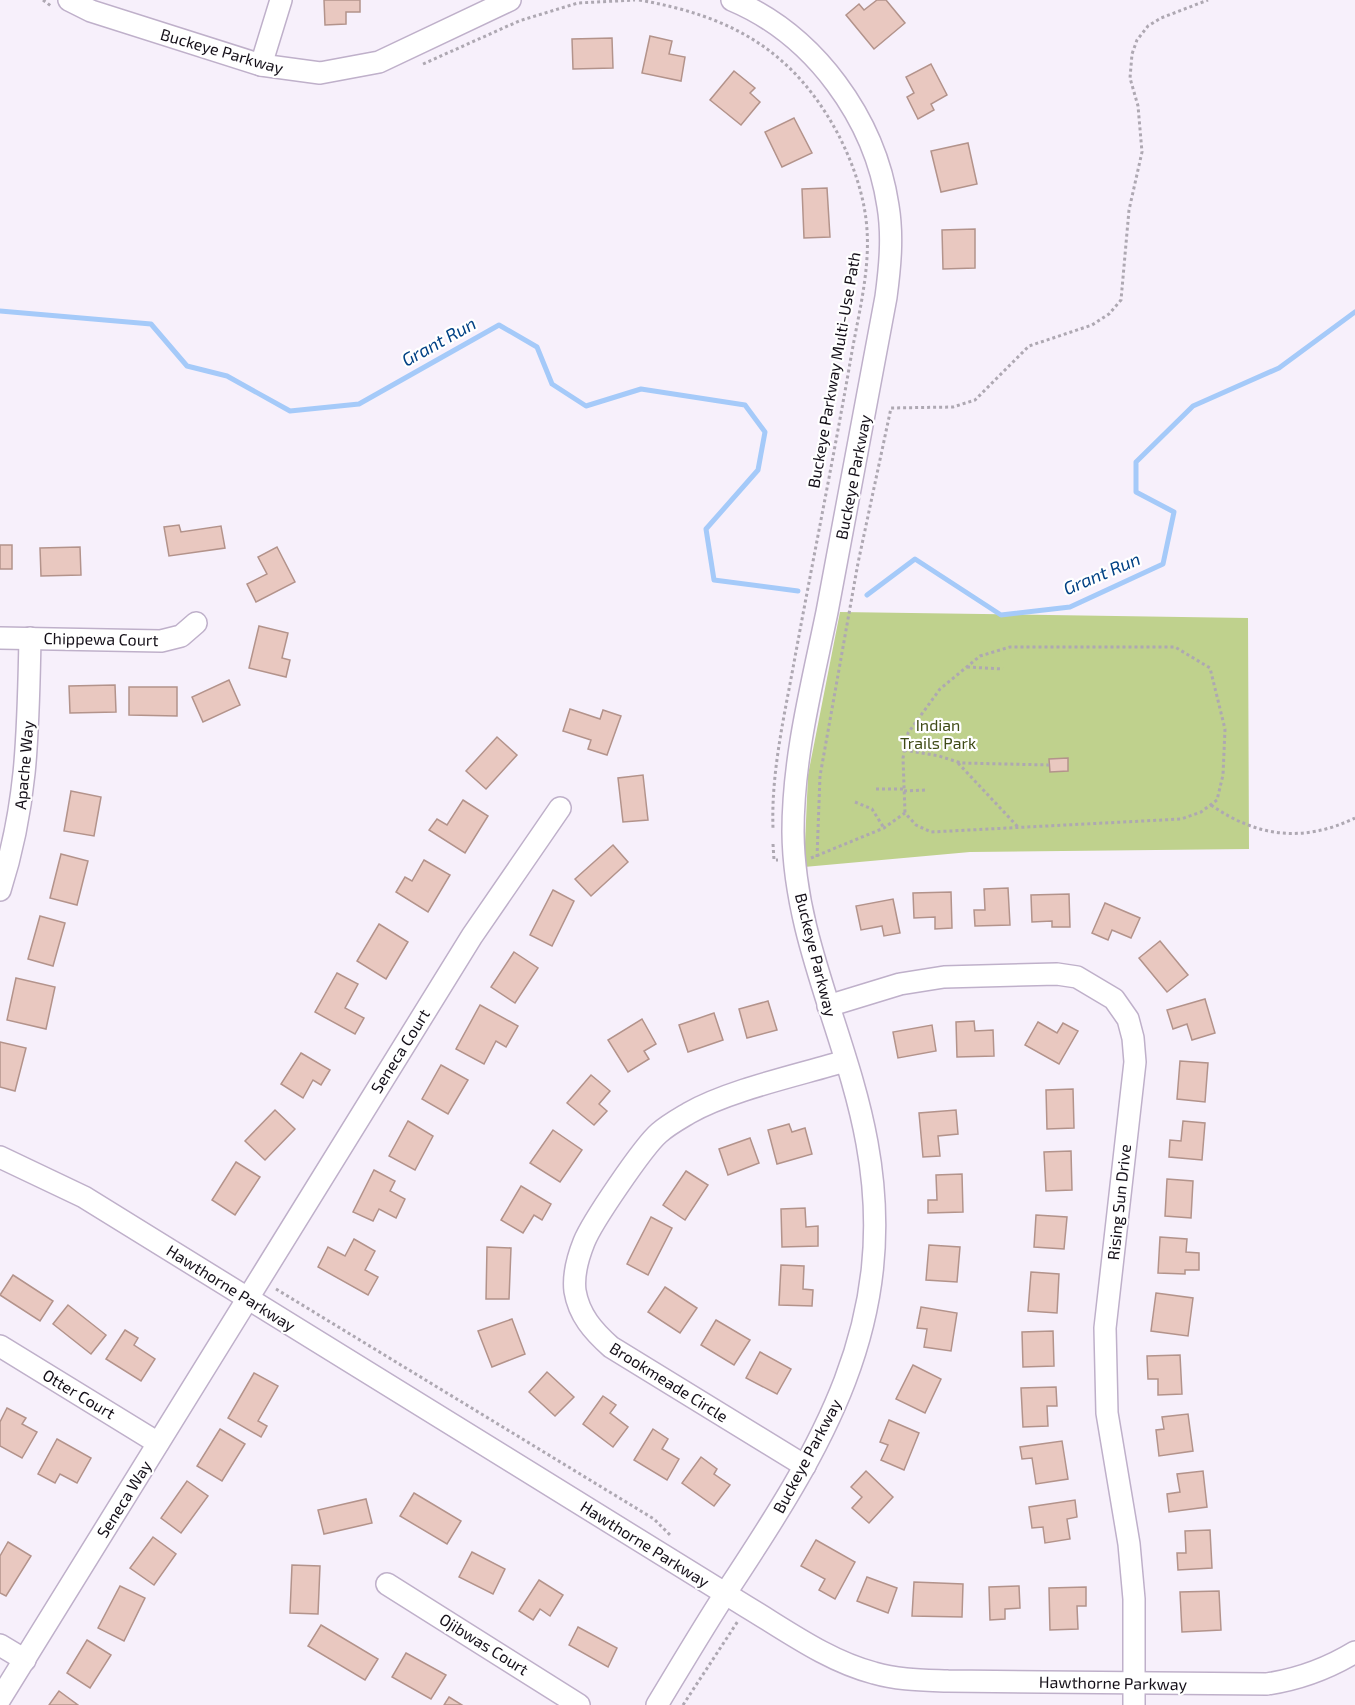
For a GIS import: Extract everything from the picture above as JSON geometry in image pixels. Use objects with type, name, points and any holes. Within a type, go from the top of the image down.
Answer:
[{"type":"street","points":[[261,65],[281,0]]},
{"type":"street","name":"Buckeye Parkway","points":[[64,6],[91,10],[261,65],[320,74],[379,62],[510,0]]},
{"type":"street","name":"Buckeye Parkway","points":[[657,1705],[805,1466],[827,1426],[844,1385],[871,1288],[875,1240],[868,1144],[802,911],[795,859],[794,804],[802,735],[886,297],[890,266],[888,206],[875,154],[866,132],[851,104],[833,79],[809,52],[781,29],[732,0]]},
{"type":"street","name":"Chippewa Court","points":[[0,638],[161,641],[181,636],[196,623]]},
{"type":"street","name":"Apache Way","points":[[0,890],[20,816],[27,756],[30,638]]},
{"type":"street","name":"Seneca Court","points":[[247,1298],[472,936],[560,808]]},
{"type":"street","name":"Rising Sun Drive","points":[[828,1006],[900,984],[944,978],[1056,974],[1077,977],[1099,987],[1114,999],[1128,1020],[1133,1038],[1135,1062],[1105,1328],[1104,1368],[1107,1413],[1129,1544],[1134,1599],[1134,1695]]},
{"type":"street","name":"Brookmeade Circle","points":[[805,1466],[611,1347],[594,1332],[584,1318],[575,1290],[575,1279],[585,1239],[645,1148],[658,1134],[692,1112],[721,1099],[845,1061]]},
{"type":"street","name":"Hawthorne Parkway","points":[[0,1157],[84,1197],[747,1607],[837,1660],[873,1673],[907,1679],[1134,1695],[1294,1680],[1328,1668],[1355,1652]]},
{"type":"street","name":"Seneca Way","points":[[0,1699],[247,1298]]},
{"type":"street","name":"Otter Court","points":[[0,1346],[158,1443]]},
{"type":"street","name":"Ojibwas Court","points":[[387,1584],[579,1705]]},
{"type":"street","points":[[0,1645],[25,1660]]},
{"type":"path","points":[[43,0],[64,6]]},
{"type":"path","name":"Buckeye Parkway Multi-Use Path","points":[[414,67],[519,21],[578,3],[637,0],[673,6],[724,23],[760,44],[790,67],[820,101],[846,150],[859,187],[867,228],[867,263],[778,748],[773,831]]},
{"type":"path","points":[[905,813],[884,828],[817,857],[820,776],[858,563],[891,408],[953,407],[975,400],[1029,346],[1092,324],[1109,314],[1121,300],[1129,210],[1142,152],[1138,106],[1130,78],[1132,54],[1137,40],[1148,26],[1161,18],[1208,0]]},
{"type":"path","points":[[1010,647],[1175,647],[1210,668],[1225,729],[1223,775],[1218,800],[1201,812],[1181,819],[931,832],[916,825],[905,813],[904,750],[908,733],[921,712],[940,689],[965,667],[980,656],[1010,647]]},
{"type":"path","points":[[965,667],[1003,669]]},
{"type":"path","points":[[904,750],[956,761],[1049,765]]},
{"type":"path","points":[[956,761],[1018,827]]},
{"type":"path","points":[[876,789],[925,790]]},
{"type":"path","points":[[855,802],[872,809],[884,828]]},
{"type":"path","points":[[1211,805],[1229,818],[1264,832],[1274,833],[1314,831],[1355,818]]},
{"type":"path","points":[[773,841],[774,860]]},
{"type":"path","points":[[683,1705],[747,1607]]},
{"type":"green space","name":"Indian Trails Park","points":[[840,612],[1248,618],[1249,849],[970,852],[804,867],[808,775]]},
{"type":"building","points":[[324,0],[360,0],[360,12],[346,12],[346,24],[325,25]]},
{"type":"building","points":[[877,0],[886,0],[905,23],[874,49],[846,15],[859,4],[864,10]]},
{"type":"building","points":[[650,36],[672,41],[669,54],[685,57],[681,81],[642,73]]},
{"type":"building","points":[[612,38],[613,68],[573,69],[572,39]]},
{"type":"building","points":[[931,64],[947,95],[931,104],[934,110],[918,119],[907,97],[914,93],[906,77]]},
{"type":"building","points":[[734,71],[755,88],[750,93],[760,102],[741,125],[710,100]]},
{"type":"building","points":[[794,118],[812,153],[782,167],[765,132]]},
{"type":"building","points":[[968,143],[977,184],[941,192],[931,151]]},
{"type":"building","points":[[827,188],[830,237],[804,238],[802,189]]},
{"type":"building","points":[[975,229],[975,268],[943,269],[942,230]]},
{"type":"building","points":[[179,525],[181,532],[221,526],[225,548],[169,556],[164,527]]},
{"type":"building","points":[[0,545],[12,545],[12,569],[0,569]]},
{"type":"building","points":[[80,547],[81,575],[41,576],[40,548]]},
{"type":"building","points":[[277,547],[295,582],[256,602],[247,584],[267,574],[258,557]]},
{"type":"building","points":[[259,626],[288,633],[282,658],[290,660],[286,677],[249,668]]},
{"type":"building","points":[[229,680],[240,705],[203,722],[192,697]]},
{"type":"building","points":[[115,685],[116,712],[70,713],[69,686]]},
{"type":"building","points":[[129,687],[177,687],[177,716],[129,715]]},
{"type":"building","points":[[570,709],[600,719],[603,710],[621,716],[607,755],[588,749],[591,740],[563,731]]},
{"type":"building","points":[[497,737],[517,755],[486,789],[466,771]]},
{"type":"building","points":[[1068,758],[1068,771],[1050,772],[1049,759]]},
{"type":"building","points":[[643,775],[648,820],[623,822],[618,778]]},
{"type":"building","points":[[71,791],[101,797],[94,836],[64,831]]},
{"type":"building","points":[[463,800],[488,816],[465,853],[429,830],[437,819],[447,825]]},
{"type":"building","points":[[613,845],[628,862],[591,896],[575,879]]},
{"type":"building","points":[[61,854],[88,861],[77,905],[50,898]]},
{"type":"building","points":[[424,860],[450,875],[428,912],[396,892],[405,877],[412,881]]},
{"type":"building","points":[[1008,888],[1010,925],[975,926],[974,910],[985,910],[984,889]]},
{"type":"building","points":[[553,890],[574,901],[552,946],[530,935]]},
{"type":"building","points":[[951,892],[952,928],[935,929],[935,917],[914,918],[913,893]]},
{"type":"building","points":[[1069,894],[1070,927],[1052,927],[1052,921],[1032,922],[1031,895]]},
{"type":"building","points":[[893,899],[900,933],[884,936],[882,926],[861,930],[856,906]]},
{"type":"building","points":[[1105,903],[1140,918],[1131,938],[1112,930],[1108,940],[1092,933]]},
{"type":"building","points":[[40,916],[65,923],[53,966],[28,959]]},
{"type":"building","points":[[379,924],[408,942],[386,979],[357,961]]},
{"type":"building","points":[[1160,941],[1188,975],[1167,992],[1139,958]]},
{"type":"building","points":[[514,952],[538,968],[515,1003],[491,987]]},
{"type":"building","points":[[337,973],[358,984],[345,1008],[364,1018],[355,1034],[315,1012]]},
{"type":"building","points":[[16,978],[55,987],[46,1029],[7,1020]]},
{"type":"building","points":[[1205,999],[1215,1033],[1192,1040],[1187,1024],[1173,1029],[1167,1010]]},
{"type":"building","points":[[768,1001],[777,1030],[747,1038],[739,1009]]},
{"type":"building","points":[[480,1005],[518,1026],[506,1047],[496,1041],[484,1064],[456,1049]]},
{"type":"building","points":[[714,1013],[723,1040],[688,1052],[679,1025]]},
{"type":"building","points":[[642,1019],[656,1044],[644,1051],[649,1059],[628,1072],[608,1040]]},
{"type":"building","points":[[974,1021],[975,1031],[993,1030],[994,1056],[957,1057],[956,1022]]},
{"type":"building","points":[[1038,1022],[1057,1033],[1063,1023],[1078,1031],[1059,1064],[1025,1045]]},
{"type":"building","points":[[932,1025],[936,1051],[898,1058],[893,1032]]},
{"type":"building","points":[[0,1042],[26,1048],[15,1091],[0,1087]]},
{"type":"building","points":[[301,1053],[330,1070],[321,1085],[313,1080],[303,1098],[281,1084]]},
{"type":"building","points":[[1180,1061],[1208,1063],[1205,1102],[1177,1099]]},
{"type":"building","points":[[441,1065],[468,1080],[448,1114],[422,1099]]},
{"type":"building","points":[[591,1075],[610,1091],[599,1104],[607,1111],[594,1125],[567,1103]]},
{"type":"building","points":[[1073,1089],[1074,1128],[1047,1129],[1046,1090]]},
{"type":"building","points":[[275,1110],[295,1129],[265,1160],[245,1141]]},
{"type":"building","points":[[956,1110],[958,1134],[938,1136],[940,1156],[923,1157],[919,1113]]},
{"type":"building","points":[[408,1121],[433,1136],[415,1170],[389,1156]]},
{"type":"building","points":[[1183,1121],[1205,1123],[1202,1160],[1169,1157],[1170,1140],[1181,1141]]},
{"type":"building","points":[[789,1124],[792,1132],[805,1128],[812,1154],[777,1164],[768,1130]]},
{"type":"building","points":[[553,1130],[582,1150],[560,1182],[530,1163]]},
{"type":"building","points":[[750,1138],[759,1163],[728,1175],[719,1149]]},
{"type":"building","points":[[1071,1151],[1072,1190],[1046,1191],[1044,1152]]},
{"type":"building","points":[[236,1162],[260,1177],[235,1215],[212,1200]]},
{"type":"building","points":[[374,1170],[395,1181],[390,1191],[405,1199],[396,1218],[379,1209],[373,1221],[353,1212]]},
{"type":"building","points":[[686,1171],[708,1185],[685,1220],[663,1205]]},
{"type":"building","points":[[962,1174],[963,1212],[928,1213],[928,1200],[937,1200],[936,1175]]},
{"type":"building","points":[[1167,1179],[1193,1181],[1191,1218],[1165,1216]]},
{"type":"building","points":[[521,1186],[551,1204],[542,1220],[534,1215],[523,1233],[501,1220]]},
{"type":"building","points":[[805,1208],[806,1227],[818,1226],[818,1246],[782,1247],[781,1209]]},
{"type":"building","points":[[1036,1215],[1067,1217],[1064,1249],[1034,1247]]},
{"type":"building","points":[[651,1217],[672,1228],[648,1275],[627,1264]]},
{"type":"building","points":[[1160,1237],[1187,1239],[1186,1252],[1199,1253],[1199,1270],[1185,1270],[1185,1274],[1158,1273]]},
{"type":"building","points":[[354,1239],[375,1251],[365,1270],[378,1277],[368,1295],[318,1267],[328,1247],[345,1256]]},
{"type":"building","points":[[929,1245],[960,1247],[957,1282],[926,1280]]},
{"type":"building","points":[[487,1247],[511,1248],[509,1299],[486,1299]]},
{"type":"building","points":[[781,1265],[804,1266],[803,1289],[813,1290],[812,1306],[779,1305]]},
{"type":"building","points":[[1031,1272],[1059,1274],[1057,1313],[1028,1311]]},
{"type":"building","points":[[13,1275],[53,1301],[40,1321],[0,1295]]},
{"type":"building","points":[[665,1287],[697,1308],[680,1333],[648,1312]]},
{"type":"building","points":[[1156,1293],[1193,1298],[1188,1336],[1151,1331]]},
{"type":"building","points":[[68,1305],[106,1335],[91,1354],[53,1324]]},
{"type":"building","points":[[921,1307],[957,1313],[951,1351],[924,1347],[927,1329],[917,1328]]},
{"type":"building","points":[[512,1319],[525,1354],[492,1367],[478,1331]]},
{"type":"building","points":[[716,1320],[750,1340],[734,1365],[701,1345]]},
{"type":"building","points":[[125,1330],[138,1338],[134,1345],[155,1359],[141,1381],[106,1359]]},
{"type":"building","points":[[1053,1331],[1054,1366],[1023,1367],[1022,1332]]},
{"type":"building","points":[[760,1352],[791,1369],[777,1394],[746,1378]]},
{"type":"building","points":[[1180,1355],[1182,1394],[1158,1395],[1158,1379],[1148,1379],[1147,1356]]},
{"type":"building","points":[[913,1365],[941,1379],[925,1413],[896,1399]]},
{"type":"building","points":[[547,1372],[574,1397],[555,1416],[529,1392]]},
{"type":"building","points":[[254,1373],[278,1386],[258,1421],[267,1426],[261,1437],[228,1418]]},
{"type":"building","points":[[1056,1387],[1057,1406],[1047,1406],[1048,1426],[1023,1427],[1021,1388]]},
{"type":"building","points":[[603,1396],[616,1405],[610,1413],[628,1427],[613,1447],[583,1424]]},
{"type":"building","points":[[7,1408],[26,1418],[22,1424],[37,1432],[22,1458],[0,1446],[0,1422]]},
{"type":"building","points":[[1188,1414],[1193,1451],[1159,1456],[1156,1430],[1164,1429],[1162,1417]]},
{"type":"building","points":[[889,1420],[919,1433],[904,1470],[881,1460],[888,1445],[880,1442]]},
{"type":"building","points":[[220,1429],[245,1444],[222,1481],[197,1466]]},
{"type":"building","points":[[653,1429],[668,1439],[662,1449],[679,1459],[667,1480],[634,1460]]},
{"type":"building","points":[[57,1439],[91,1458],[77,1483],[60,1474],[55,1483],[38,1474]]},
{"type":"building","points":[[1062,1441],[1068,1479],[1036,1484],[1032,1458],[1022,1459],[1020,1447]]},
{"type":"building","points":[[701,1457],[717,1469],[714,1474],[730,1485],[714,1506],[682,1483]]},
{"type":"building","points":[[866,1471],[893,1497],[869,1523],[852,1508],[862,1497],[851,1487]]},
{"type":"building","points":[[1203,1471],[1207,1507],[1169,1512],[1167,1494],[1180,1492],[1177,1474]]},
{"type":"building","points":[[187,1481],[208,1496],[181,1533],[161,1518]]},
{"type":"building","points":[[414,1493],[461,1521],[447,1544],[400,1516]]},
{"type":"building","points":[[366,1499],[372,1523],[324,1534],[318,1510]]},
{"type":"building","points":[[1075,1500],[1077,1517],[1067,1519],[1070,1539],[1045,1543],[1043,1527],[1032,1528],[1029,1507]]},
{"type":"building","points":[[1210,1530],[1212,1568],[1178,1570],[1177,1553],[1186,1553],[1185,1531]]},
{"type":"building","points":[[153,1537],[176,1554],[154,1585],[130,1568]]},
{"type":"building","points":[[816,1540],[855,1562],[835,1599],[819,1590],[825,1579],[801,1566]]},
{"type":"building","points":[[8,1542],[31,1556],[6,1596],[0,1593],[0,1556]]},
{"type":"building","points":[[472,1552],[505,1569],[493,1594],[459,1577]]},
{"type":"building","points":[[292,1565],[320,1566],[318,1614],[290,1613]]},
{"type":"building","points":[[867,1577],[897,1588],[888,1613],[857,1601]]},
{"type":"building","points":[[539,1580],[563,1595],[550,1616],[540,1609],[533,1620],[519,1611]]},
{"type":"building","points":[[914,1582],[963,1584],[962,1617],[912,1616]]},
{"type":"building","points":[[120,1586],[145,1598],[124,1641],[98,1628]]},
{"type":"building","points":[[1019,1586],[1020,1608],[1005,1609],[1005,1619],[990,1620],[989,1587]]},
{"type":"building","points":[[1086,1587],[1086,1606],[1077,1606],[1078,1629],[1050,1630],[1049,1588]]},
{"type":"building","points":[[1219,1591],[1221,1630],[1182,1632],[1180,1592]]},
{"type":"building","points":[[321,1625],[378,1659],[365,1680],[308,1646]]},
{"type":"building","points":[[578,1627],[617,1648],[608,1667],[569,1645]]},
{"type":"building","points":[[87,1640],[111,1655],[90,1688],[67,1673]]},
{"type":"building","points":[[406,1653],[446,1675],[431,1699],[392,1677]]},
{"type":"building","points":[[59,1691],[78,1705],[49,1705]]},
{"type":"building","points":[[449,1697],[462,1705],[444,1705]]},
{"type":"waterway","name":"Grant Run","points":[[0,311],[151,324],[187,366],[227,376],[290,411],[359,404],[499,325],[537,347],[552,384],[586,406],[641,389],[745,405],[765,432],[758,470],[706,529],[714,580],[798,591]]},
{"type":"waterway","name":"Grant Run","points":[[867,595],[915,559],[1001,615],[1070,607],[1163,564],[1174,512],[1136,492],[1136,462],[1193,406],[1279,368],[1355,312]]}]
